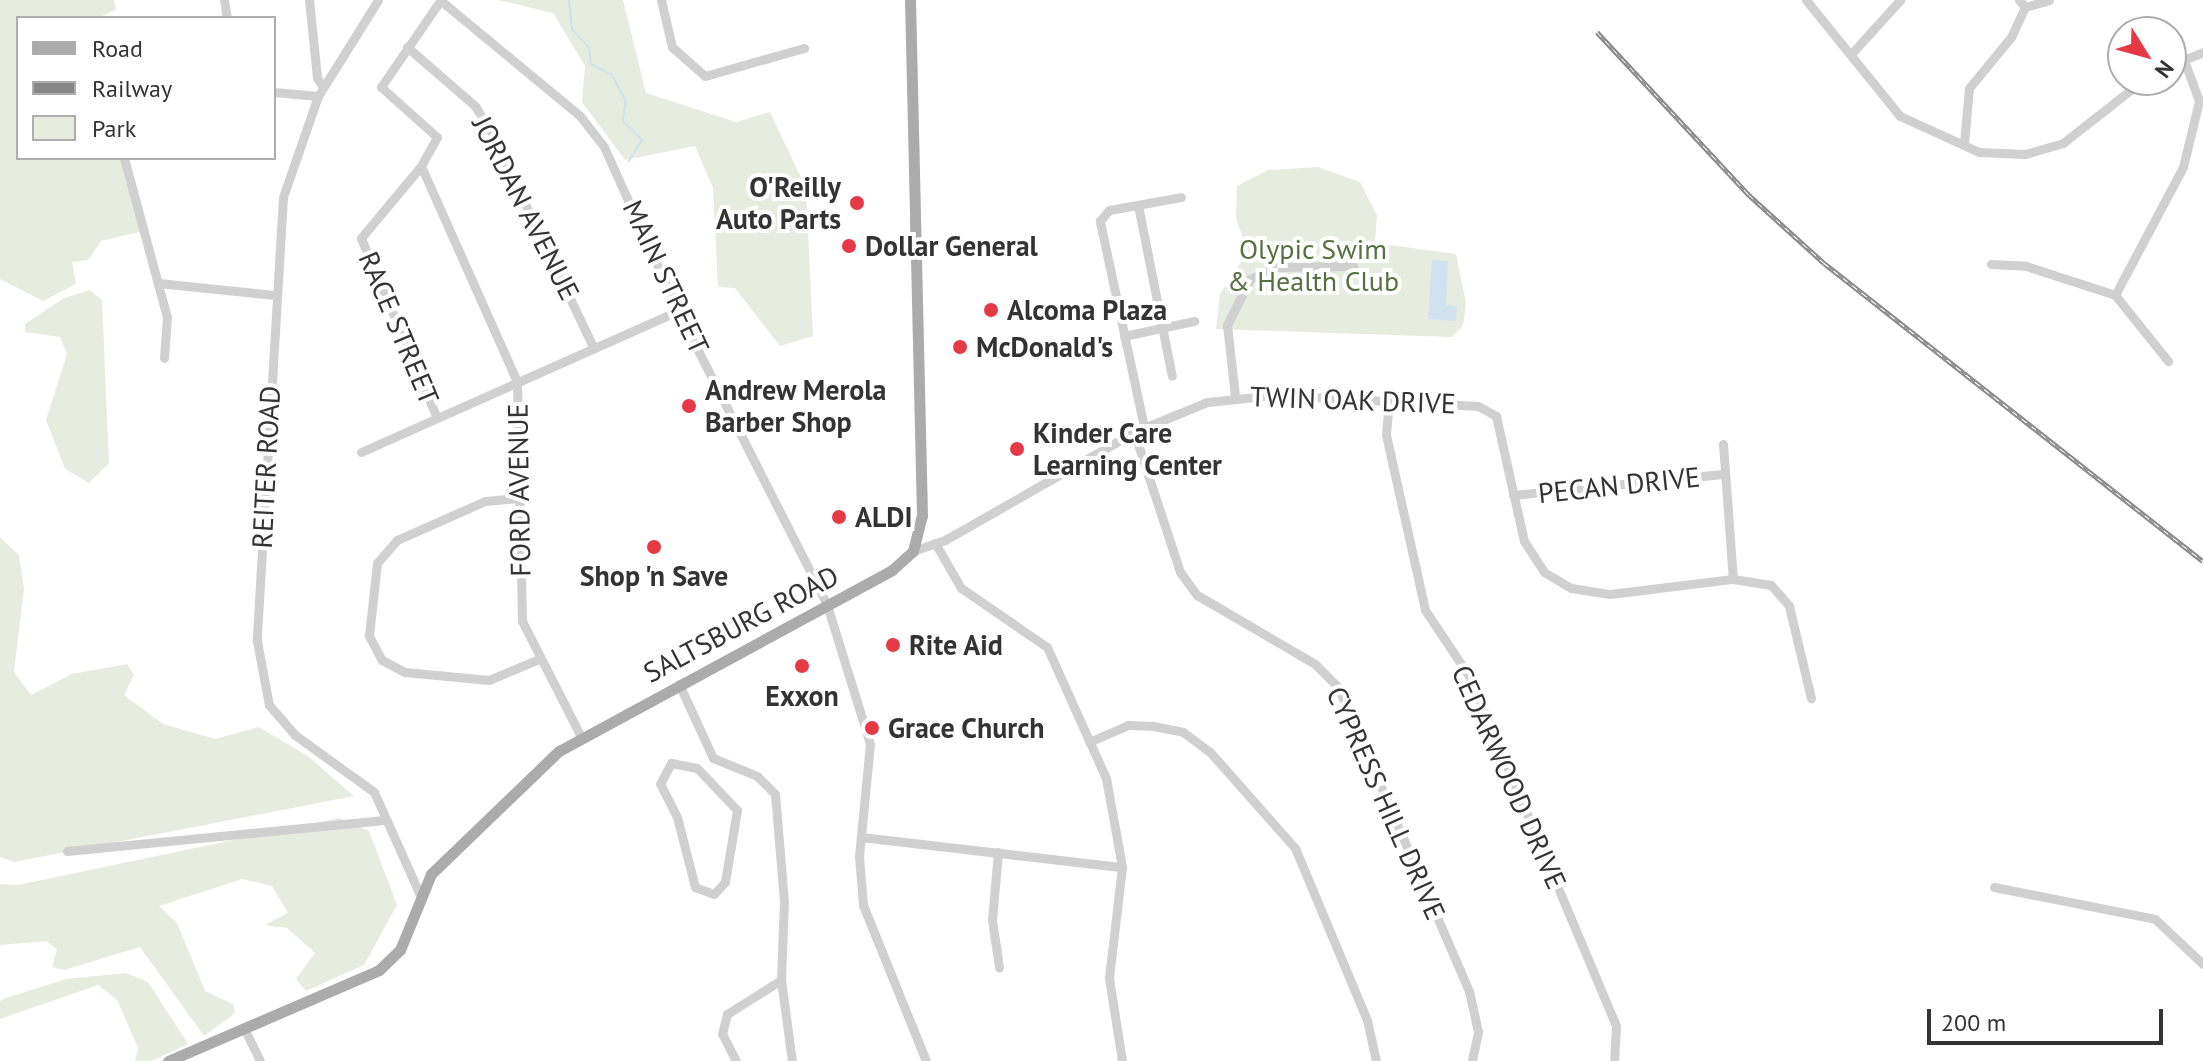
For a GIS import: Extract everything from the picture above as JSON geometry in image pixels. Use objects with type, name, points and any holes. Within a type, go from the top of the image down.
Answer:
[{"type":"main road","points":[[910,0],[922,516],[913,551]]},
{"type":"main road","name":"SALTSBURG ROAD","points":[[168,1061],[387,964],[406,940],[420,895],[448,854],[545,762],[581,737],[895,568],[913,551]]},
{"type":"street","points":[[276,92],[321,91],[309,0]]},
{"type":"street","name":"REITER ROAD","points":[[378,0],[321,91],[283,197],[257,641],[264,687],[279,720],[374,792],[420,895]]},
{"type":"street","points":[[421,166],[437,137],[381,87],[440,0]]},
{"type":"street","name":"MAIN STREET","points":[[440,0],[580,116],[604,147],[678,311],[827,605],[870,744],[861,837],[863,905],[926,1061]]},
{"type":"street","points":[[661,0],[672,47],[705,76],[804,48]]},
{"type":"street","points":[[1806,0],[1900,116],[1964,144],[2001,154],[2045,150],[2081,131],[2124,96]]},
{"type":"street","points":[[1852,53],[1900,0]]},
{"type":"street","points":[[1964,144],[1969,88],[2011,37],[2022,4],[2049,0]]},
{"type":"street","name":"JORDAN AVENUE","points":[[407,47],[475,106],[491,132],[594,349]]},
{"type":"street","points":[[2115,295],[2183,167],[2199,101],[2187,68]]},
{"type":"street","points":[[125,160],[167,317],[164,358]]},
{"type":"street","name":"RACE STREET","points":[[421,166],[361,238],[437,418]]},
{"type":"street","name":"FORD AVENUE","points":[[421,166],[517,382],[522,621],[581,737]]},
{"type":"street","points":[[1144,427],[1100,221],[1109,210],[1181,197]]},
{"type":"street","points":[[1138,205],[1172,376]]},
{"type":"street","points":[[1991,264],[2026,266],[2115,295],[2168,361]]},
{"type":"street","points":[[1235,396],[1227,325],[1250,279],[1276,267],[1353,266]]},
{"type":"street","points":[[158,283],[275,295]]},
{"type":"street","points":[[361,452],[678,311]]},
{"type":"street","points":[[1124,336],[1194,321]]},
{"type":"street","name":"TWIN OAK DRIVE","points":[[913,551],[935,543],[1144,427],[1235,396],[1478,406],[1491,412],[1531,556],[1571,588],[1610,594],[1733,579],[1758,579],[1781,593],[1811,698]]},
{"type":"street","name":"CEDARWOOD DRIVE","points":[[1389,400],[1386,435],[1425,610],[1469,676],[1604,999],[1618,1037],[1614,1061]]},
{"type":"street","name":"CYPRESS HILL DRIVE","points":[[1134,432],[1180,572],[1197,595],[1315,664],[1338,687],[1469,991],[1478,1032],[1472,1061]]},
{"type":"street","points":[[1723,444],[1733,579]]},
{"type":"street","name":"PECAN DRIVE","points":[[1513,495],[1725,474]]},
{"type":"street","points":[[519,498],[485,501],[397,540],[377,563],[369,636],[382,660],[405,672],[489,680],[539,659]]},
{"type":"street","points":[[935,543],[961,588],[1047,647],[1117,815],[1122,867],[1109,978],[1122,1061]]},
{"type":"street","points":[[679,684],[711,755],[734,771],[762,779],[775,794],[784,901],[781,980],[792,1061]]},
{"type":"street","points":[[1089,742],[1128,725],[1153,726],[1183,732],[1210,752],[1295,848],[1367,1020],[1376,1061]]},
{"type":"street","points":[[697,768],[711,755]]},
{"type":"street","points":[[671,763],[697,768],[730,796],[739,818],[725,882],[709,894],[693,882],[680,825],[659,779],[671,763]]},
{"type":"street","points":[[67,851],[386,820]]},
{"type":"street","points":[[861,837],[1122,867]]},
{"type":"street","points":[[998,852],[992,920],[999,967]]},
{"type":"street","points":[[1994,887],[2155,919],[2203,964]]},
{"type":"street","points":[[736,1061],[722,1034],[724,1021],[781,980]]},
{"type":"street","points":[[765,991],[783,999]]},
{"type":"street","points":[[244,1028],[260,1061]]},
{"type":"green space","points":[[0,0],[114,0],[116,9],[102,16],[16,16],[16,160],[124,160],[144,231],[101,241],[88,260],[72,262],[76,284],[43,301],[0,279]]},
{"type":"green space","points":[[498,0],[623,0],[646,93],[736,122],[770,112],[806,188],[813,336],[780,346],[735,288],[718,287],[713,188],[695,146],[625,160],[582,102],[585,66],[553,13]]},
{"type":"green space","name":"Olypic Swim & Health Club","points":[[1318,167],[1360,182],[1377,215],[1375,243],[1456,254],[1466,303],[1463,326],[1452,337],[1216,329],[1220,294],[1248,252],[1236,219],[1237,186],[1268,170]]},
{"type":"green space","points":[[90,290],[102,300],[109,463],[89,483],[65,469],[46,420],[67,354],[60,337],[25,332],[25,324],[64,298]]},
{"type":"green space","points":[[0,537],[19,555],[24,589],[14,672],[31,695],[72,674],[127,664],[134,675],[124,695],[163,724],[215,739],[259,727],[309,757],[354,796],[14,862],[0,857]]},
{"type":"green space","points":[[339,818],[369,831],[397,905],[364,965],[306,991],[296,979],[315,953],[287,928],[265,925],[288,913],[272,886],[242,879],[159,906],[177,923],[205,991],[233,1004],[235,1013],[204,1036],[140,947],[64,970],[52,967],[57,949],[46,941],[0,945],[0,884],[18,885]]},
{"type":"green space","points":[[126,973],[148,982],[188,1044],[152,1061],[135,1061],[138,1048],[117,1000],[98,985],[0,1019],[0,1001],[9,997],[66,979]]},
{"type":"water","points":[[1432,260],[1448,261],[1446,305],[1457,306],[1456,321],[1428,319]]},
{"type":"waterway","points":[[569,0],[572,29],[589,48],[591,64],[612,75],[626,101],[623,121],[642,140],[629,161]]},
{"type":"railway","points":[[1597,32],[1749,195],[1824,263],[2203,561]]},
{"type":"place","name":"O'Reilly Auto Parts","points":[[857,203]]},
{"type":"place","name":"Dollar General","points":[[849,246]]},
{"type":"place","name":"Alcoma Plaza","points":[[991,310]]},
{"type":"place","name":"McDonald's","points":[[960,347]]},
{"type":"place","name":"Andrew Merola Barber Shop","points":[[689,406]]},
{"type":"place","name":"Kinder Care Learning Center","points":[[1017,449]]},
{"type":"place","name":"ALDI","points":[[839,517]]},
{"type":"place","name":"Shop 'n Save","points":[[654,547]]},
{"type":"place","name":"Rite Aid","points":[[893,645]]},
{"type":"place","name":"Exxon","points":[[802,666]]},
{"type":"place","name":"Grace Church","points":[[872,728]]}]
